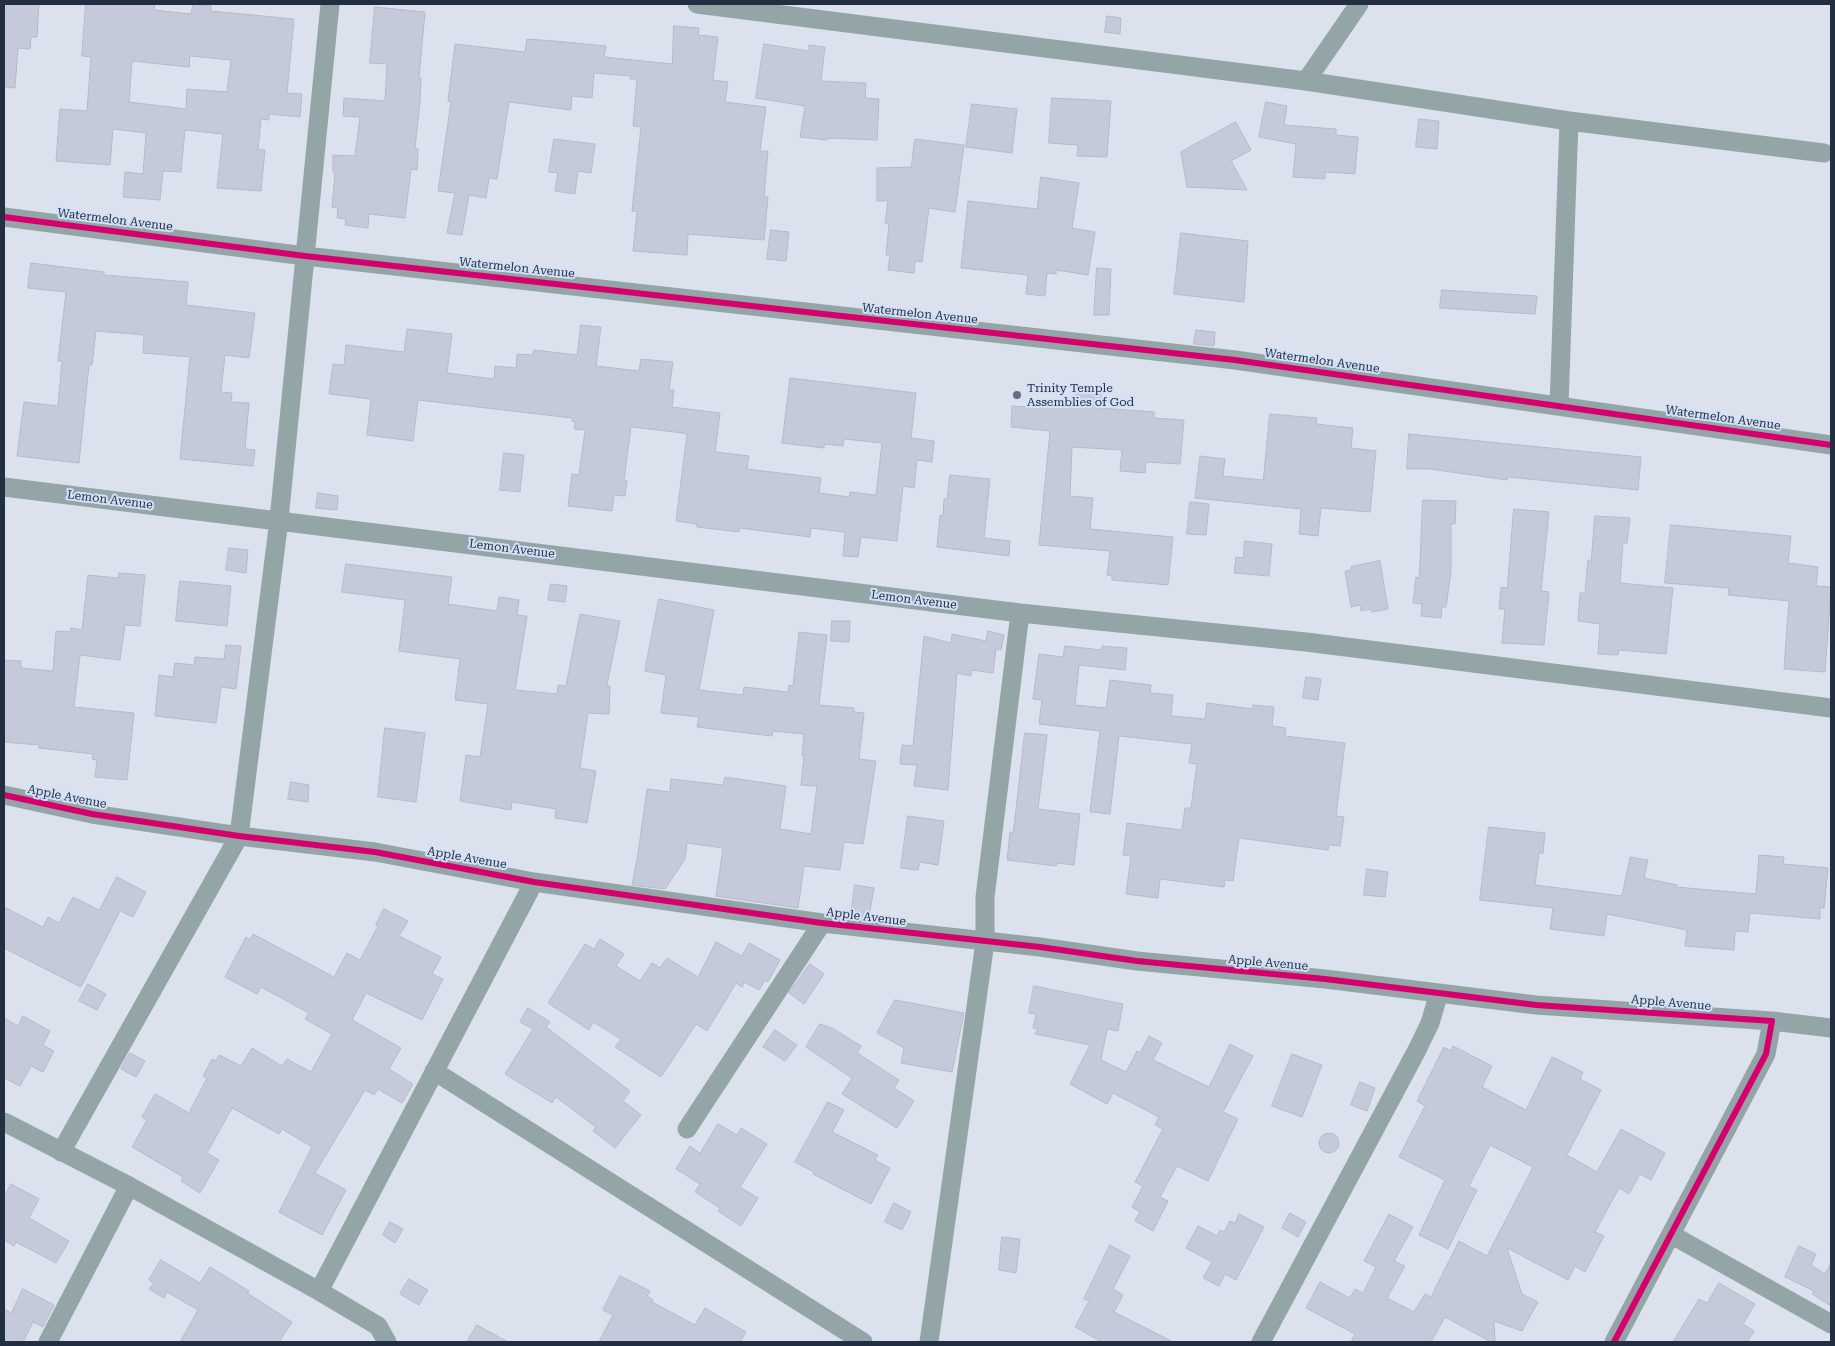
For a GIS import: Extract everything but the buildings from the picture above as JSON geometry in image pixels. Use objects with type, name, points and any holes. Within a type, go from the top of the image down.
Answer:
[{"type":"street","points":[[61,1152],[239,836],[279,520],[330,4]]},
{"type":"street","points":[[698,4],[1306,81],[1569,121],[1824,153]]},
{"type":"street","points":[[1306,81],[1359,4]]},
{"type":"street","points":[[1559,406],[1569,121]]},
{"type":"street","name":"Watermelon Avenue","points":[[4,217],[305,256],[1235,360],[1831,445]]},
{"type":"street","name":"Lemon Avenue","points":[[4,487],[1020,613],[1306,642],[1831,708]]},
{"type":"street","points":[[929,1342],[985,942],[985,897],[1020,613]]},
{"type":"street","name":"Apple Avenue","points":[[4,795],[92,814],[239,836],[375,852],[534,882],[822,923],[1040,947],[1147,962],[1325,979],[1536,1005],[1772,1021],[1831,1028]]},
{"type":"street","points":[[319,1291],[534,882]]},
{"type":"street","points":[[687,1129],[822,923]]},
{"type":"street","points":[[1261,1342],[1417,1050],[1430,1023],[1439,993]]},
{"type":"street","points":[[1614,1342],[1672,1235],[1714,1151],[1742,1103],[1766,1054],[1772,1021]]},
{"type":"street","points":[[434,1071],[863,1342]]},
{"type":"street","points":[[4,1122],[129,1186],[319,1291],[378,1326],[387,1342]]},
{"type":"street","points":[[48,1342],[129,1186]]},
{"type":"street","points":[[1672,1235],[1831,1324]]},
{"type":"cycle path","points":[[4,217],[305,256],[1235,360],[1831,445]]},
{"type":"cycle path","points":[[4,795],[92,814],[239,836],[375,852],[534,882],[822,923],[1040,947],[1137,961],[1325,979],[1536,1005],[1772,1021],[1766,1054],[1614,1342]]},
{"type":"place","name":"Trinity Temple Assemblies of God","points":[[1017,395]]}]
